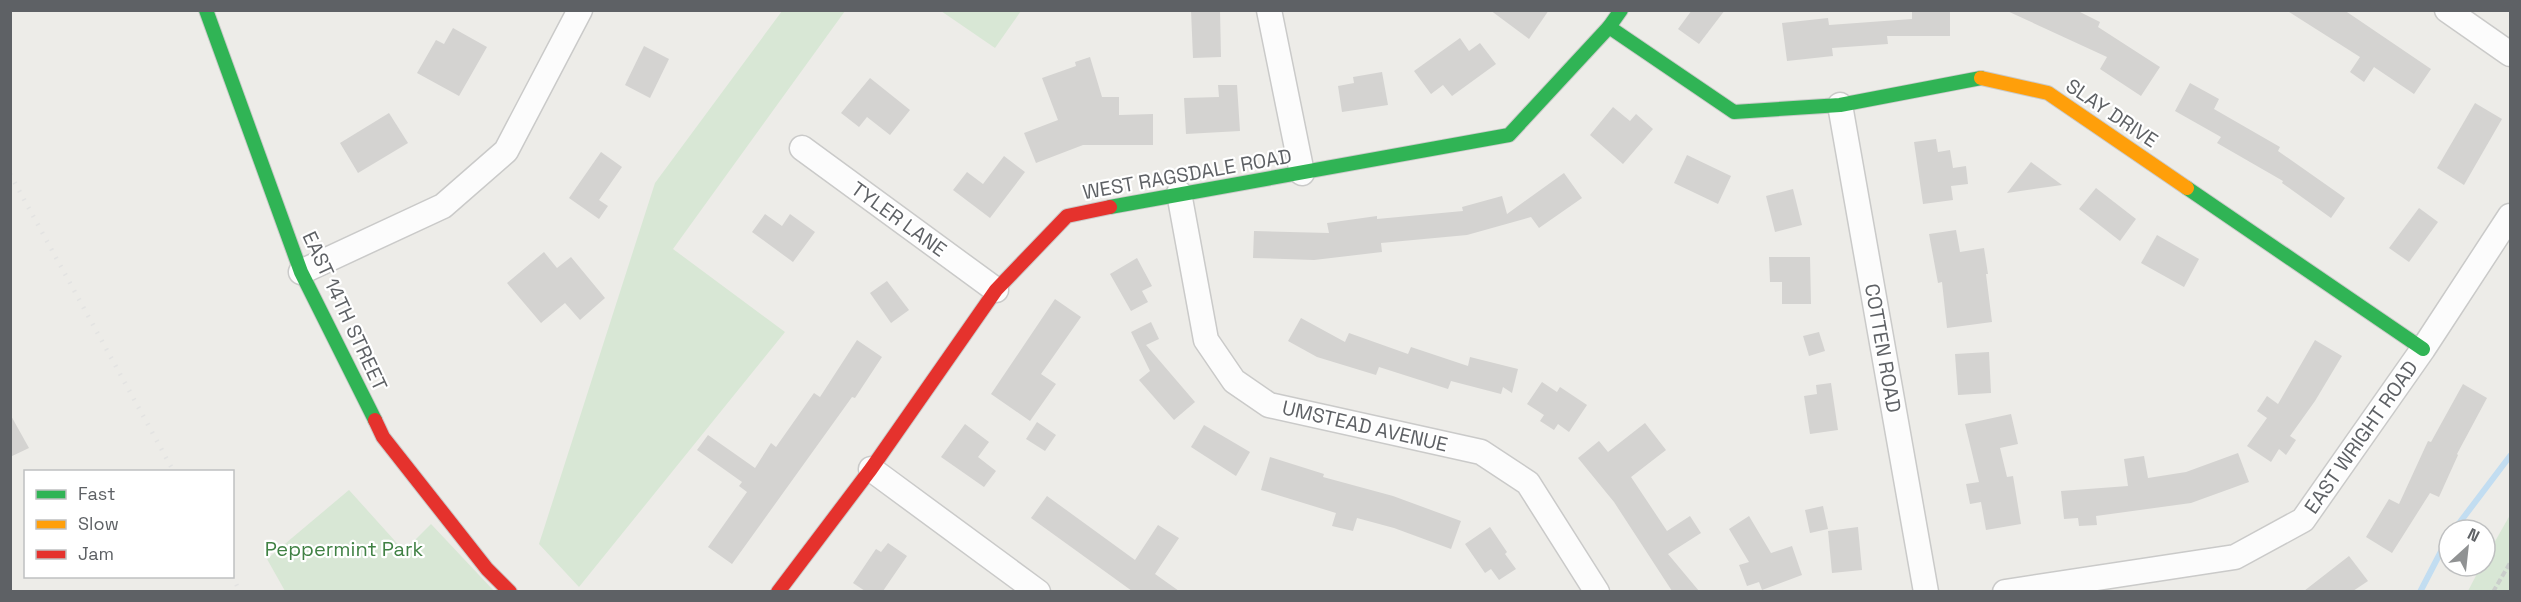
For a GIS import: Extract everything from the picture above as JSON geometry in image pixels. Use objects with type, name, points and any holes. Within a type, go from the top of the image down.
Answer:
[{"type":"street","name":"EAST 14TH STREET","points":[[206,10],[301,272],[383,437],[487,569],[510,591]]},
{"type":"street","points":[[301,272],[443,206],[506,151],[580,10]]},
{"type":"street","points":[[1269,10],[1302,173]]},
{"type":"street","name":"WEST RAGSDALE ROAD","points":[[778,591],[870,468],[996,290],[1067,216],[1179,193],[1509,135],[1609,27],[1621,10]]},
{"type":"street","points":[[2447,10],[2511,54]]},
{"type":"street","name":"SLAY DRIVE","points":[[1609,27],[1734,112],[1840,105],[1983,78],[2048,93],[2423,349]]},
{"type":"street","name":"COTTEN ROAD","points":[[1840,105],[1926,591]]},
{"type":"street","name":"TYLER LANE","points":[[802,148],[996,290]]},
{"type":"street","name":"UMSTEAD AVENUE","points":[[1179,193],[1206,340],[1234,381],[1269,405],[1481,452],[1528,483],[1597,591]]},
{"type":"street","name":"EAST WRIGHT ROAD","points":[[2005,591],[2235,557],[2302,520],[2423,349],[2511,216]]},
{"type":"street","points":[[870,468],[1038,591]]},
{"type":"path","points":[[2493,591],[2511,563]]},
{"type":"green space","points":[[782,11],[845,11],[673,249],[785,332],[579,587],[539,544],[655,183]]},
{"type":"green space","points":[[941,11],[1021,11],[995,48]]},
{"type":"green space","name":"Peppermint Park","points":[[349,490],[404,551],[431,524],[494,591],[285,591],[267,559]]},
{"type":"green space","points":[[2510,515],[2510,591],[2468,591],[2475,578],[2497,578],[2497,538]]},
{"type":"building","points":[[1191,10],[1220,10],[1221,57],[1193,58]]},
{"type":"building","points":[[1490,10],[1549,10],[1529,39]]},
{"type":"building","points":[[1692,10],[1725,10],[1699,44],[1678,29]]},
{"type":"building","points":[[1912,10],[1950,10],[1950,36],[1887,36],[1888,44],[1832,48],[1833,56],[1787,61],[1782,23],[1828,18],[1829,25],[1912,19]]},
{"type":"building","points":[[2005,10],[2076,10],[2100,22],[2098,27],[2160,67],[2141,96],[2100,69],[2107,57]]},
{"type":"building","points":[[2286,10],[2344,10],[2431,69],[2414,94],[2374,67],[2364,82],[2350,72],[2360,57]]},
{"type":"building","points":[[453,28],[487,47],[459,96],[417,73],[436,40],[444,44]]},
{"type":"building","points":[[1460,38],[1469,51],[1480,43],[1496,64],[1452,96],[1443,85],[1431,94],[1414,71]]},
{"type":"building","points":[[644,46],[669,59],[650,98],[625,85]]},
{"type":"building","points":[[1090,57],[1102,97],[1119,97],[1119,115],[1153,114],[1153,145],[1083,145],[1036,163],[1024,133],[1058,120],[1042,78],[1076,66],[1075,62]]},
{"type":"building","points":[[1382,72],[1388,105],[1342,112],[1338,86],[1354,83],[1353,77]]},
{"type":"building","points":[[870,78],[910,110],[890,135],[867,117],[859,127],[841,113]]},
{"type":"building","points":[[2190,83],[2219,99],[2214,109],[2280,147],[2278,151],[2345,198],[2331,218],[2282,183],[2283,181],[2217,143],[2221,137],[2175,111]]},
{"type":"building","points":[[1218,85],[1237,85],[1240,131],[1186,134],[1184,98],[1219,97]]},
{"type":"building","points":[[2475,103],[2502,119],[2464,185],[2437,168]]},
{"type":"building","points":[[1613,107],[1630,121],[1636,114],[1653,129],[1623,164],[1590,135]]},
{"type":"building","points":[[389,113],[408,143],[358,173],[340,143]]},
{"type":"building","points":[[1936,139],[1938,152],[1950,150],[1953,168],[1966,166],[1968,184],[1951,186],[1953,200],[1923,204],[1914,142]]},
{"type":"building","points":[[601,152],[622,167],[599,200],[608,206],[599,219],[569,198]]},
{"type":"building","points":[[1687,155],[1731,176],[1718,204],[1674,183]]},
{"type":"building","points":[[1004,156],[1025,172],[990,218],[953,190],[967,172],[983,184]]},
{"type":"building","points":[[2031,162],[2062,185],[2007,193]]},
{"type":"building","points":[[1564,173],[1582,198],[1539,228],[1531,217],[1467,235],[1381,243],[1382,252],[1314,260],[1253,258],[1254,231],[1329,233],[1327,223],[1377,216],[1377,219],[1463,211],[1462,207],[1502,196],[1507,214]]},
{"type":"building","points":[[2096,188],[2136,219],[2120,241],[2079,209]]},
{"type":"building","points":[[1793,189],[1802,225],[1775,232],[1766,196]]},
{"type":"building","points":[[2419,208],[2438,222],[2409,262],[2389,248]]},
{"type":"building","points":[[765,214],[782,226],[790,214],[815,232],[793,262],[752,232]]},
{"type":"building","points":[[1956,230],[1960,252],[1984,248],[1992,322],[1947,328],[1942,282],[1938,283],[1929,234]]},
{"type":"building","points":[[2157,235],[2199,259],[2184,287],[2141,263]]},
{"type":"building","points":[[544,252],[557,268],[571,257],[605,298],[580,320],[565,303],[541,323],[507,283]]},
{"type":"building","points":[[1769,257],[1810,257],[1811,304],[1782,304],[1782,282],[1770,282]]},
{"type":"building","points":[[1137,258],[1152,286],[1142,291],[1148,302],[1131,311],[1110,274]]},
{"type":"building","points":[[887,281],[909,310],[891,323],[870,293]]},
{"type":"building","points":[[1055,299],[1081,317],[1041,374],[1056,384],[1030,421],[991,394]]},
{"type":"building","points":[[1301,318],[1345,342],[1349,333],[1408,354],[1411,347],[1468,366],[1470,357],[1518,369],[1512,393],[1503,387],[1501,394],[1451,381],[1448,389],[1379,367],[1376,375],[1317,357],[1288,341]]},
{"type":"building","points":[[1151,322],[1159,339],[1146,345],[1195,402],[1174,420],[1139,380],[1150,371],[1131,332]]},
{"type":"building","points":[[1819,332],[1825,351],[1809,356],[1803,336]]},
{"type":"building","points":[[857,340],[882,357],[855,398],[852,397],[732,564],[708,547],[747,492],[739,486],[742,482],[697,450],[708,435],[755,468],[771,443],[776,447],[814,393],[820,397]]},
{"type":"building","points":[[2315,340],[2342,356],[2315,401],[2290,436],[2296,440],[2286,455],[2279,449],[2271,462],[2247,446],[2267,418],[2257,411],[2267,396],[2278,404]]},
{"type":"building","points":[[1989,352],[1991,393],[1958,395],[1955,354]]},
{"type":"building","points":[[1542,382],[1557,392],[1560,387],[1587,405],[1569,432],[1558,424],[1554,430],[1540,421],[1544,415],[1527,404]]},
{"type":"building","points":[[1831,383],[1838,430],[1810,434],[1804,396],[1817,394],[1816,385]]},
{"type":"building","points":[[2463,384],[2487,398],[2457,454],[2439,497],[2430,493],[2392,553],[2366,537],[2389,499],[2399,504],[2428,441],[2431,442]]},
{"type":"building","points":[[10,414],[29,448],[10,457]]},
{"type":"building","points":[[2011,414],[2018,444],[2000,448],[2007,477],[2013,476],[2021,524],[1986,530],[1981,502],[1970,504],[1966,484],[1979,482],[1965,424]]},
{"type":"building","points":[[1037,422],[1056,435],[1045,451],[1026,439]]},
{"type":"building","points":[[1645,423],[1666,450],[1631,477],[1667,531],[1690,516],[1701,533],[1668,554],[1699,591],[1672,591],[1614,502],[1578,458],[1599,441],[1608,452]]},
{"type":"building","points":[[965,424],[989,442],[978,457],[996,471],[984,487],[941,457]]},
{"type":"building","points":[[1204,425],[1250,452],[1236,476],[1191,447]]},
{"type":"building","points":[[2238,453],[2249,482],[2191,503],[2096,516],[2097,525],[2079,526],[2078,518],[2064,519],[2061,491],[2128,486],[2124,459],[2144,456],[2148,478],[2186,472]]},
{"type":"building","points":[[1270,457],[1324,474],[1323,477],[1393,496],[1461,521],[1451,549],[1394,528],[1357,518],[1353,531],[1332,526],[1336,513],[1261,490]]},
{"type":"building","points":[[1047,496],[1135,560],[1158,525],[1179,538],[1155,574],[1179,591],[1132,591],[1031,518]]},
{"type":"building","points":[[1823,506],[1828,529],[1810,533],[1805,510]]},
{"type":"building","points":[[1749,516],[1771,553],[1792,546],[1802,575],[1762,590],[1759,582],[1747,586],[1739,565],[1749,562],[1729,529]]},
{"type":"building","points":[[1490,527],[1516,569],[1499,580],[1491,569],[1485,573],[1465,544]]},
{"type":"building","points":[[1858,527],[1862,570],[1832,573],[1828,531]]},
{"type":"building","points":[[888,543],[907,556],[883,591],[865,591],[853,583],[876,549],[881,552]]},
{"type":"building","points":[[2349,556],[2368,581],[2353,591],[2304,591]]},
{"type":"waterway","points":[[2463,518],[2510,456]]},
{"type":"waterway","points":[[2420,592],[2437,559]]},
{"type":"railway","points":[[10,174],[173,470]]},
{"type":"railway","points":[[233,578],[240,592]]},
{"type":"traffic: fast","points":[[206,10],[301,272],[375,420]]},
{"type":"traffic: fast","points":[[1110,207],[1509,135],[1609,27],[1621,10]]},
{"type":"traffic: fast","points":[[1609,27],[1734,112],[1840,105],[1981,78]]},
{"type":"traffic: fast","points":[[2187,188],[2423,349]]},
{"type":"traffic: slow","points":[[1981,78],[2048,93],[2187,188]]},
{"type":"traffic: jam","points":[[778,592],[871,469],[996,290],[1067,216],[1110,207]]},
{"type":"traffic: jam","points":[[375,420],[383,437],[487,569],[510,592]]}]
